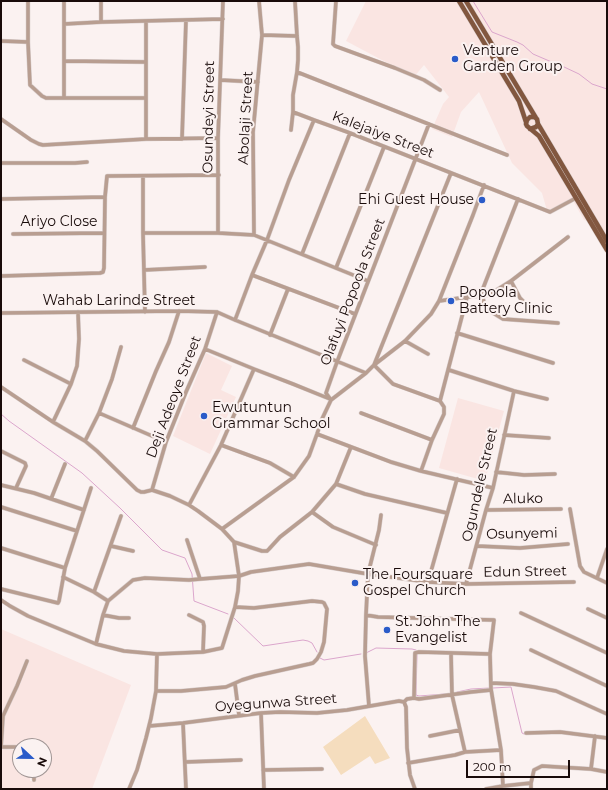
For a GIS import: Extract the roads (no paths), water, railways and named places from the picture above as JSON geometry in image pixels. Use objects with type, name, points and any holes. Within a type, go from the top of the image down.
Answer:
[{"type":"main road","points":[[459,1],[519,101],[527,126],[540,136],[607,250]]},
{"type":"main road","points":[[466,1],[607,241]]},
{"type":"main road","points":[[526,122],[530,117],[536,118]]},
{"type":"main road","points":[[530,129],[536,127],[538,124]]},
{"type":"street","points":[[28,1],[30,85],[42,96],[46,98],[146,98]]},
{"type":"street","points":[[64,1],[64,98]]},
{"type":"street","points":[[100,1],[100,22]]},
{"type":"street","name":"Osundeyi Street","points":[[218,233],[218,138],[223,1]]},
{"type":"street","name":"Abolaji Street","points":[[254,236],[253,132],[262,35],[259,1]]},
{"type":"street","points":[[291,130],[293,96],[298,72],[295,1]]},
{"type":"street","points":[[336,1],[335,46],[424,80],[440,90]]},
{"type":"street","points":[[64,24],[223,19]]},
{"type":"street","points":[[182,139],[186,20]]},
{"type":"street","points":[[146,22],[146,139]]},
{"type":"street","points":[[262,35],[297,36]]},
{"type":"street","points":[[1,41],[28,42]]},
{"type":"street","points":[[64,61],[146,62]]},
{"type":"street","points":[[298,72],[507,155]]},
{"type":"street","points":[[220,80],[258,82]]},
{"type":"street","points":[[293,112],[314,120]]},
{"type":"street","points":[[1,119],[30,140],[43,145],[146,139],[218,138]]},
{"type":"street","name":"Kalejaiye Street","points":[[235,320],[289,180],[314,120],[550,212],[576,198]]},
{"type":"street","name":"Olafuyi Popoola Street","points":[[331,400],[326,393],[337,362],[429,124]]},
{"type":"street","points":[[302,254],[350,133]]},
{"type":"street","points":[[336,268],[384,147]]},
{"type":"street","points":[[1,163],[86,162]]},
{"type":"street","points":[[374,365],[451,173]]},
{"type":"street","points":[[1,276],[102,272],[104,268],[105,196],[107,176],[219,175]]},
{"type":"street","points":[[142,176],[145,312]]},
{"type":"street","points":[[222,529],[294,477],[309,456],[322,418],[331,400],[366,374],[374,365],[405,341],[431,314],[440,301],[474,215],[484,185]]},
{"type":"street","points":[[1,199],[105,196]]},
{"type":"street","points":[[518,199],[481,296],[484,304],[490,312],[503,319],[558,323]]},
{"type":"street","name":"Ariyo Close","points":[[13,234],[104,233]]},
{"type":"street","points":[[143,234],[218,233],[254,236],[368,281]]},
{"type":"street","points":[[440,301],[481,296],[492,293],[511,281],[568,237]]},
{"type":"street","points":[[144,270],[205,267]]},
{"type":"street","points":[[252,275],[355,314]]},
{"type":"street","points":[[511,281],[520,298],[529,307]]},
{"type":"street","points":[[270,334],[288,289]]},
{"type":"street","points":[[440,401],[467,297]]},
{"type":"street","points":[[133,428],[169,342],[179,311]]},
{"type":"street","points":[[53,422],[71,384],[76,366],[79,340],[78,312]]},
{"type":"street","name":"Wahab Larinde Street","points":[[1,313],[217,312],[366,374]]},
{"type":"street","name":"Deji Adeoye Street","points":[[152,490],[166,442],[205,349],[217,312]]},
{"type":"street","points":[[457,333],[553,363]]},
{"type":"street","points":[[405,341],[428,354]]},
{"type":"street","points":[[85,441],[99,413],[112,379],[121,347]]},
{"type":"street","points":[[205,349],[331,400]]},
{"type":"street","points":[[24,360],[71,384]]},
{"type":"street","points":[[374,365],[393,384],[440,401],[444,407],[444,414],[432,440],[421,471]]},
{"type":"street","points":[[189,505],[221,445],[254,369]]},
{"type":"street","points":[[449,370],[514,391],[547,399]]},
{"type":"street","points":[[1,387],[53,422],[85,441],[98,451],[137,490],[141,492],[152,490],[170,496],[189,505],[222,529],[234,542],[262,551],[267,551],[280,537],[312,512],[336,484],[350,447]]},
{"type":"street","name":"Ogundele Street","points":[[466,584],[493,488],[514,391]]},
{"type":"street","points":[[99,413],[166,442]]},
{"type":"street","points":[[361,413],[432,440]]},
{"type":"street","points":[[317,434],[392,462],[421,471],[493,488]]},
{"type":"street","points":[[504,435],[549,438]]},
{"type":"street","points":[[221,445],[270,463],[294,477]]},
{"type":"street","points":[[1,451],[25,463],[26,466],[16,488]]},
{"type":"street","points":[[51,499],[65,464]]},
{"type":"street","points":[[496,472],[524,475],[555,474]]},
{"type":"street","points":[[428,582],[457,480]]},
{"type":"street","points":[[336,484],[365,494],[447,513]]},
{"type":"street","points":[[1,485],[16,488],[84,510]]},
{"type":"street","points":[[1,589],[59,601],[65,568],[92,488]]},
{"type":"street","points":[[1,507],[77,531]]},
{"type":"street","name":"Aluko","points":[[486,510],[561,509]]},
{"type":"street","points":[[570,509],[580,566],[584,572],[607,583]]},
{"type":"street","points":[[312,512],[333,527],[376,545]]},
{"type":"street","points":[[369,706],[365,656],[368,574],[376,545],[381,515]]},
{"type":"street","points":[[94,592],[121,516]]},
{"type":"street","points":[[187,540],[200,579]]},
{"type":"street","points":[[1,600],[28,616],[96,644],[124,650],[157,654],[203,652],[222,648],[235,607],[238,591],[239,576],[234,542]]},
{"type":"street","name":"Osunyemi","points":[[477,546],[520,548],[568,544]]},
{"type":"street","points":[[111,546],[132,552]]},
{"type":"street","points":[[1,548],[65,568]]},
{"type":"street","points":[[597,578],[607,549]]},
{"type":"street","name":"Edun Street","points":[[108,601],[133,580],[145,578],[195,580],[239,576],[251,572],[309,564],[428,582],[466,584],[574,582]]},
{"type":"street","points":[[63,577],[94,592],[108,601],[96,644]]},
{"type":"street","points":[[156,691],[181,691],[226,687],[255,676],[314,662],[317,659],[324,642],[327,609],[324,603],[317,601],[254,608],[235,607]]},
{"type":"street","points":[[588,609],[607,618]]},
{"type":"street","points":[[521,612],[607,653]]},
{"type":"street","points":[[103,615],[129,618]]},
{"type":"street","points":[[189,615],[203,622],[203,652]]},
{"type":"street","points":[[366,615],[378,617],[494,620],[490,654],[491,687],[500,750],[503,786]]},
{"type":"street","points":[[531,650],[607,685]]},
{"type":"street","points":[[414,698],[415,653],[490,654]]},
{"type":"street","points":[[451,653],[452,695],[465,752]]},
{"type":"street","points":[[129,789],[137,770],[149,726],[156,691],[157,654]]},
{"type":"street","points":[[12,748],[1,748],[2,716],[17,686],[27,661]]},
{"type":"street","points":[[235,684],[239,716]]},
{"type":"street","name":"Oyegunwa Street","points":[[149,726],[280,712],[317,713],[399,701],[404,702],[407,699],[414,698],[419,699],[452,695],[513,684],[534,686],[556,691],[607,714]]},
{"type":"street","points":[[404,702],[406,707],[408,763],[415,789]]},
{"type":"street","points":[[261,714],[264,789]]},
{"type":"street","points":[[183,723],[186,789]]},
{"type":"street","points":[[430,736],[460,730]]},
{"type":"street","points":[[526,733],[560,732],[607,738]]},
{"type":"street","points":[[591,769],[595,736]]},
{"type":"street","points":[[408,763],[465,752],[500,750]]},
{"type":"street","points":[[185,762],[241,760]]},
{"type":"street","points":[[531,789],[534,770],[542,766],[591,769],[607,772]]},
{"type":"street","points":[[263,770],[322,768]]},
{"type":"street","points":[[486,789],[531,783]]},
{"type":"waterway","points":[[473,1],[492,32],[517,42],[533,54],[554,63]]},
{"type":"waterway","points":[[562,66],[579,74],[592,84],[607,89]]},
{"type":"waterway","points":[[1,414],[82,473],[162,550],[185,558],[192,574],[194,601],[228,614]]},
{"type":"waterway","points":[[234,618],[263,646],[303,640],[312,643],[317,652]]},
{"type":"waterway","points":[[366,653],[376,648],[416,650]]},
{"type":"waterway","points":[[320,658],[324,660],[361,654]]},
{"type":"waterway","points":[[417,655],[416,695],[445,694]]},
{"type":"waterway","points":[[493,688],[511,687],[522,733],[524,734]]},
{"type":"waterway","points":[[457,692],[471,689],[490,688]]},
{"type":"place","name":"Venture Garden Group","points":[[455,59]]},
{"type":"place","name":"Ehi Guest House","points":[[482,200]]},
{"type":"place","name":"Popoola Battery Clinic","points":[[451,301]]},
{"type":"place","name":"Ewutuntun Grammar School","points":[[204,416]]},
{"type":"place","name":"The Foursquare Gospel Church","points":[[355,583]]},
{"type":"place","name":"St. John The Evangelist","points":[[387,630]]}]
